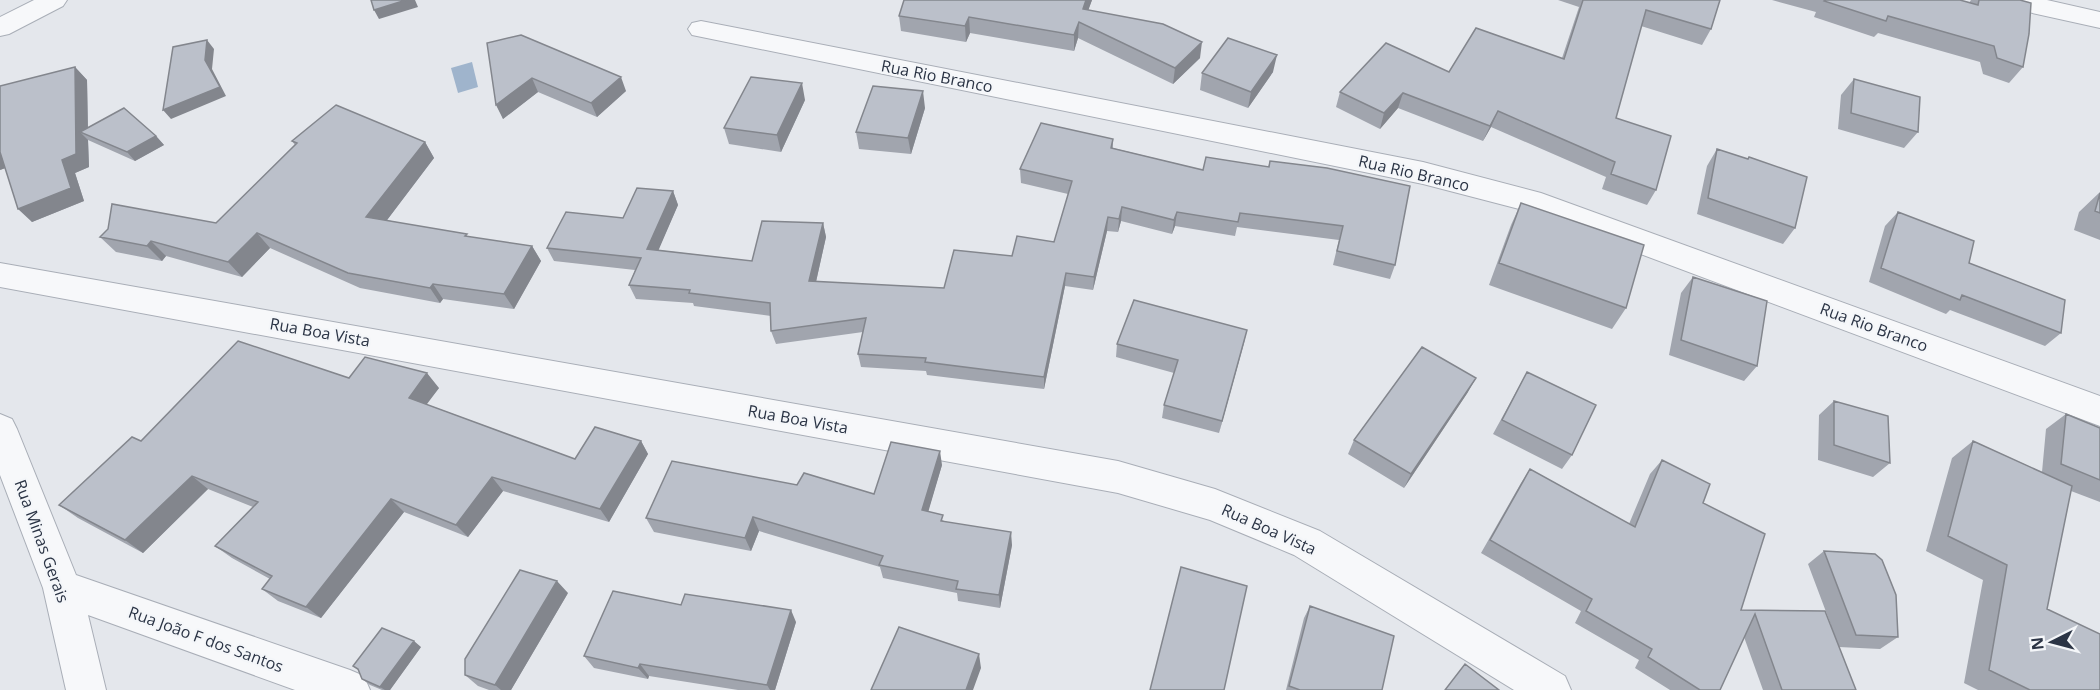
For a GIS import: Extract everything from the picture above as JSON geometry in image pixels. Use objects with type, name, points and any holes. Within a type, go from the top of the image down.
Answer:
[{"type":"street","points":[[0,28],[54,0]]},
{"type":"street","points":[[2010,0],[2100,20]]},
{"type":"street","name":"Rua Rio Branco","points":[[701,29],[1423,173],[1530,201],[2100,411]]},
{"type":"street","name":"Rua Boa Vista","points":[[0,275],[1118,477],[1215,505],[1307,543],[1551,690]]},
{"type":"street","name":"Rua Minas Gerais","points":[[0,429],[62,588],[86,690]]},
{"type":"street","name":"Rua João F dos Santos","points":[[62,588],[350,690]]},
{"type":"water","points":[[472,62],[478,87],[458,93],[451,68]]},
{"type":"building","points":[[371,0],[406,0],[374,10]]},
{"type":"building","points":[[904,0],[1086,0],[1083,9],[1163,24],[1202,42],[1175,68],[1079,22],[1074,35],[969,17],[965,26],[899,16]]},
{"type":"building","points":[[1583,0],[1720,0],[1711,29],[1646,10],[1616,118],[1671,136],[1656,190],[1611,174],[1615,162],[1498,111],[1490,126],[1403,93],[1384,113],[1340,92],[1386,43],[1449,72],[1476,28],[1564,59]]},
{"type":"building","points":[[1825,0],[1960,0],[1978,5],[1979,0],[2020,0],[2031,3],[2029,34],[2023,67],[1997,58],[1994,46],[1888,16],[1886,21]]},
{"type":"building","points":[[521,35],[621,77],[591,103],[532,78],[496,105],[487,43]]},
{"type":"building","points":[[1228,38],[1277,55],[1251,92],[1202,73]]},
{"type":"building","points":[[207,40],[205,60],[220,87],[163,110],[173,47]]},
{"type":"building","points":[[75,67],[76,154],[62,160],[71,188],[18,209],[0,152],[0,86]]},
{"type":"building","points":[[751,77],[802,83],[777,135],[724,128]]},
{"type":"building","points":[[1854,79],[1920,97],[1918,132],[1851,113]]},
{"type":"building","points":[[873,86],[923,91],[908,138],[856,132]]},
{"type":"building","points":[[336,105],[425,142],[366,217],[532,246],[504,294],[433,284],[430,288],[348,273],[257,233],[228,262],[151,241],[147,246],[100,237],[108,229],[112,204],[216,223],[297,143],[292,141]]},
{"type":"building","points":[[124,108],[156,136],[127,152],[80,132]]},
{"type":"building","points":[[1041,123],[1113,139],[1111,148],[1203,170],[1206,157],[1269,167],[1270,161],[1327,168],[1410,186],[1395,265],[1337,251],[1343,226],[1240,213],[1238,222],[1177,212],[1174,220],[1122,207],[1119,219],[1108,217],[1094,277],[1066,273],[1044,377],[925,362],[926,358],[858,354],[866,318],[771,331],[770,303],[689,293],[690,290],[629,285],[641,258],[547,248],[566,212],[623,218],[637,188],[673,191],[647,249],[752,261],[762,221],[823,223],[809,281],[944,288],[954,250],[1012,256],[1017,236],[1054,242],[1072,181],[1020,169]]},
{"type":"building","points":[[1717,149],[1748,159],[1749,157],[1807,177],[1795,228],[1708,198]]},
{"type":"building","points":[[2100,193],[2100,213],[2095,211]]},
{"type":"building","points":[[1521,203],[1644,245],[1626,308],[1499,263]]},
{"type":"building","points":[[1898,212],[1974,241],[1969,263],[2065,300],[2061,333],[1962,295],[1960,300],[1881,268]]},
{"type":"building","points":[[1693,277],[1767,301],[1757,366],[1681,340]]},
{"type":"building","points":[[1134,300],[1247,330],[1222,421],[1164,405],[1178,360],[1117,344]]},
{"type":"building","points":[[238,341],[349,378],[365,357],[427,373],[409,398],[575,459],[595,427],[641,441],[600,509],[492,477],[456,525],[391,499],[306,607],[262,589],[272,576],[215,546],[258,502],[192,476],[125,540],[59,505],[132,437],[141,441]]},
{"type":"building","points":[[1422,347],[1476,378],[1411,474],[1354,440]]},
{"type":"building","points":[[1527,372],[1596,405],[1572,455],[1502,420]]},
{"type":"building","points":[[1834,401],[1888,416],[1890,463],[1834,445]]},
{"type":"building","points":[[2066,414],[2100,428],[2100,480],[2061,464]]},
{"type":"building","points":[[1973,441],[2072,486],[2047,609],[2100,634],[2100,690],[2030,690],[1989,670],[2007,565],[1948,536]]},
{"type":"building","points":[[891,442],[940,451],[922,510],[943,515],[941,521],[1011,532],[999,595],[956,589],[958,581],[879,565],[883,556],[753,517],[745,538],[646,518],[672,461],[797,485],[804,473],[874,494]]},
{"type":"building","points":[[1662,460],[1710,484],[1703,503],[1765,534],[1741,610],[1825,611],[1856,690],[1782,690],[1755,614],[1720,690],[1700,690],[1648,657],[1652,649],[1586,611],[1592,599],[1490,540],[1530,469],[1635,527]]},
{"type":"building","points":[[1824,551],[1875,554],[1882,560],[1896,595],[1898,637],[1856,635]]},
{"type":"building","points":[[1181,567],[1247,586],[1224,690],[1150,690]]},
{"type":"building","points":[[520,570],[557,581],[495,685],[465,675],[465,659]]},
{"type":"building","points":[[613,591],[681,605],[685,594],[791,610],[767,685],[640,664],[638,668],[584,656]]},
{"type":"building","points":[[1310,606],[1394,636],[1382,690],[1300,690],[1289,686]]},
{"type":"building","points":[[899,627],[979,654],[966,690],[871,690]]},
{"type":"building","points":[[382,628],[414,641],[380,687],[362,679],[358,669],[353,666]]},
{"type":"building","points":[[1465,664],[1499,690],[1445,690]]}]
